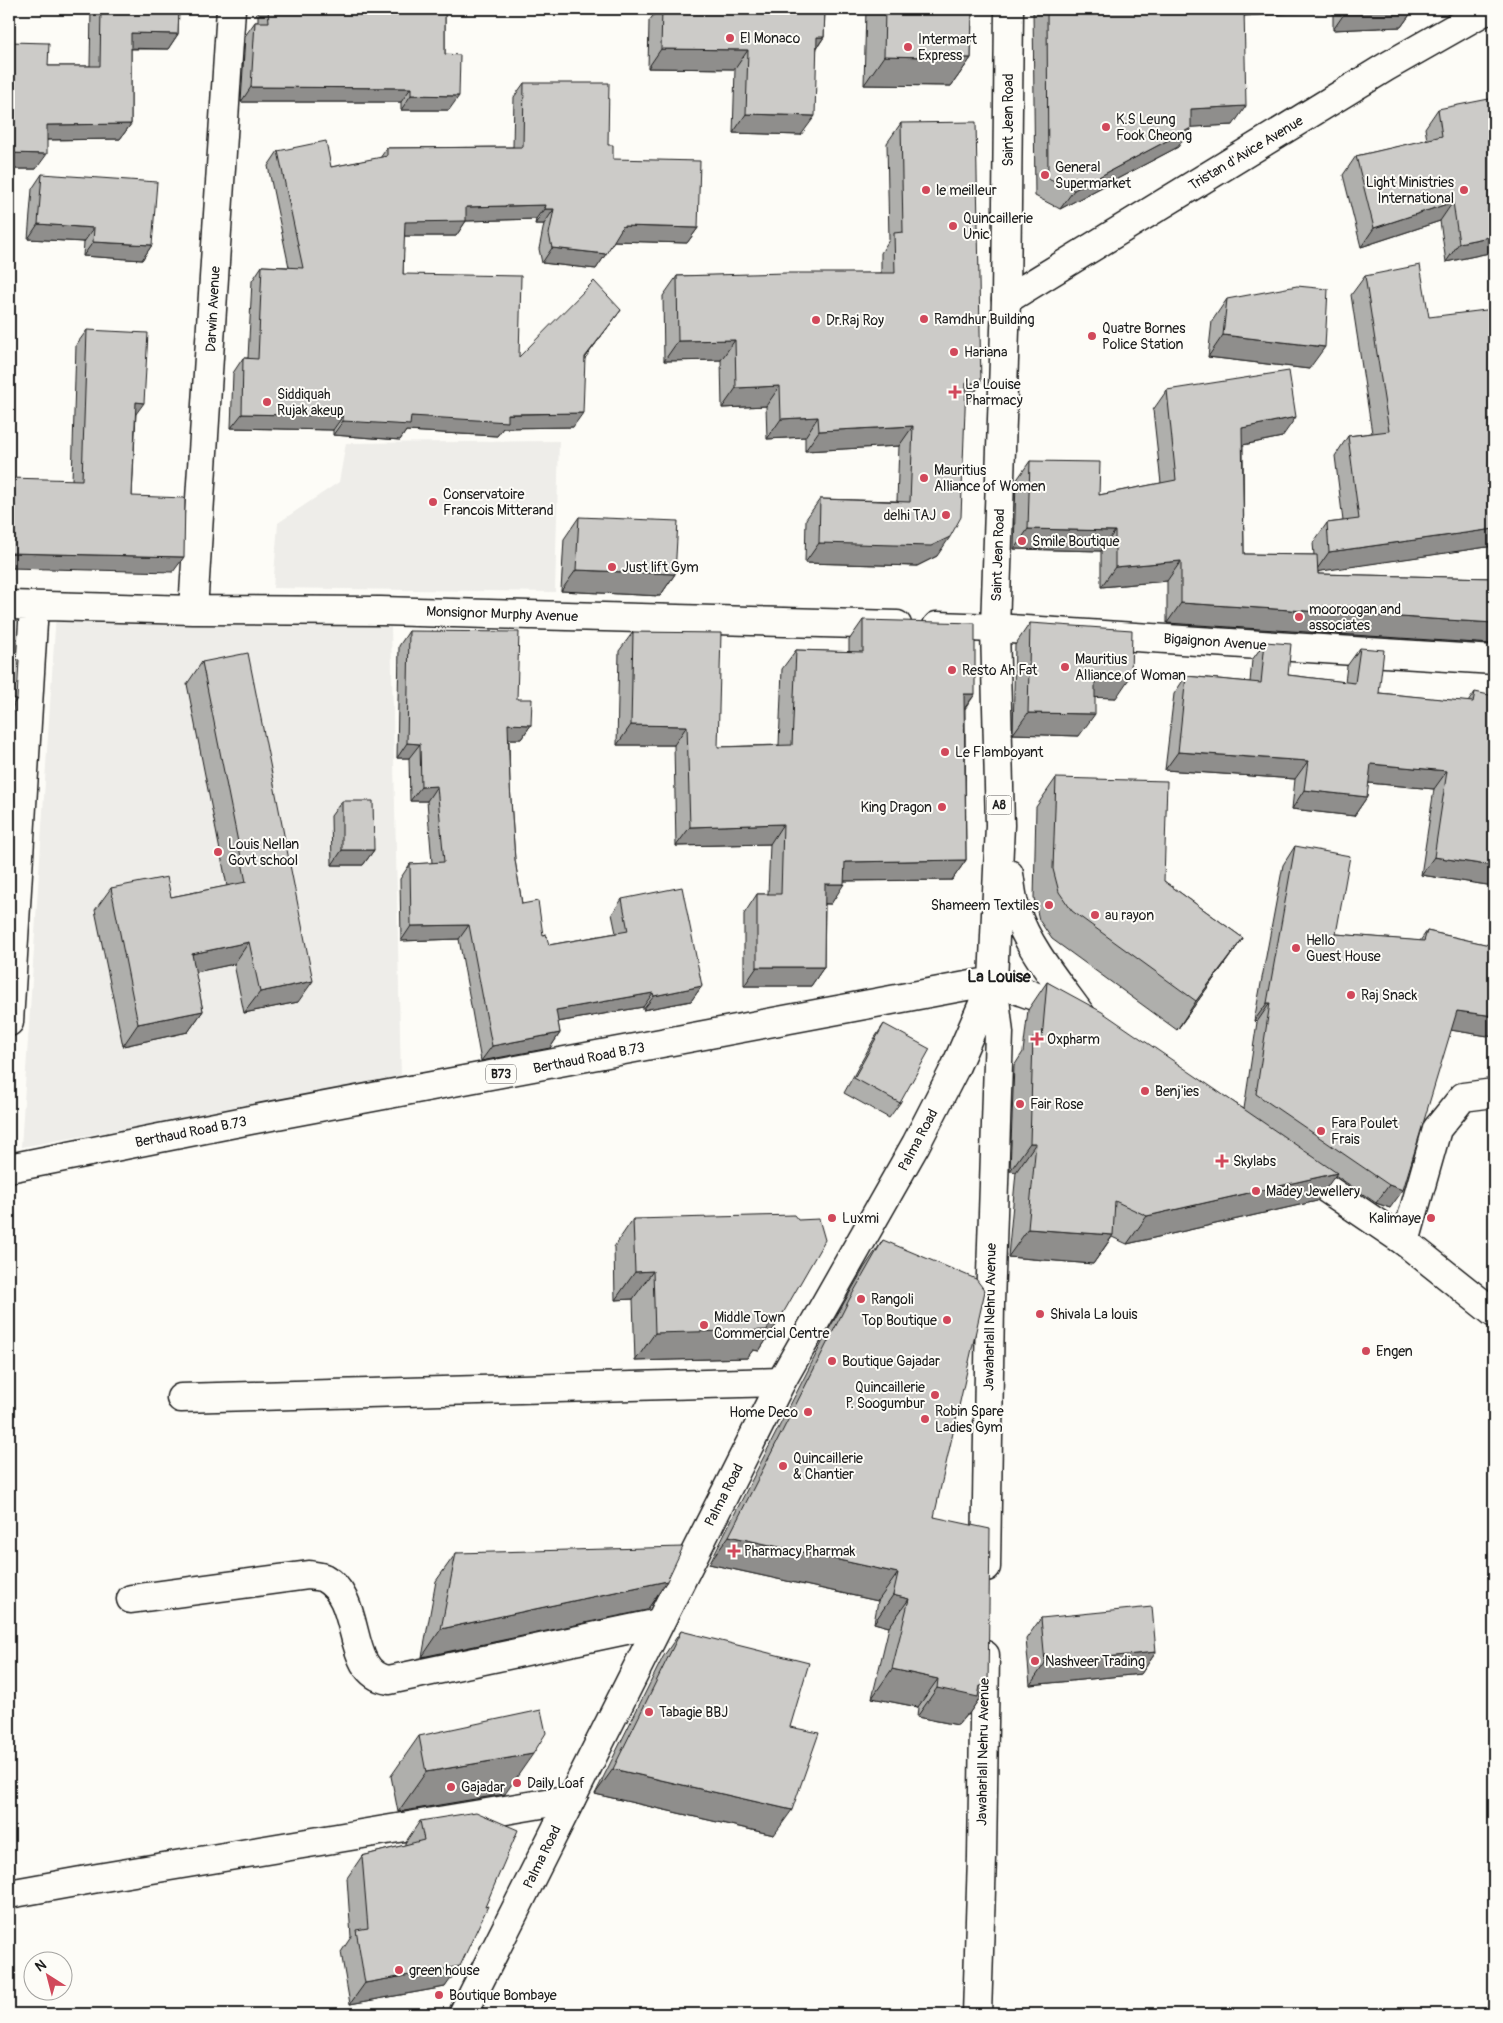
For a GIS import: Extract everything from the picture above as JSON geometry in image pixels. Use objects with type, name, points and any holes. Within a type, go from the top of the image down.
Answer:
[{"type":"street","name":"Darwin Avenue","points":[[193,610],[231,9]]},
{"type":"street","name":"Saint Jean Road","points":[[993,981],[1000,825],[995,628],[1006,300],[1009,9]]},
{"type":"street","name":"Tristan d'Avice Avenue","points":[[1006,300],[1378,72],[1488,9]]},
{"type":"street","name":"Monsignor Murphy Avenue","points":[[22,605],[193,610],[380,610],[995,628]]},
{"type":"street","points":[[9,1022],[22,605]]},
{"type":"street","name":"Bigaignon Avenue","points":[[995,628],[1494,660]]},
{"type":"street","points":[[993,981],[1034,996],[1098,1033],[1046,966],[1030,942],[1016,912],[1000,825]]},
{"type":"street","name":"Berthaud Road B.73","points":[[9,1168],[993,981]]},
{"type":"street","name":"Palma Road","points":[[463,2014],[781,1382],[916,1144],[947,1085],[993,981]]},
{"type":"street","name":"Jawaharlall Nehru Avenue","points":[[986,1590],[990,1304],[999,1033],[993,981]]},
{"type":"street","points":[[1405,1242],[1436,1128],[1463,1097],[1494,1093]]},
{"type":"street","points":[[1276,1154],[1405,1242],[1494,1313]]},
{"type":"street","points":[[856,1248],[883,1259]]},
{"type":"street","points":[[963,1293],[990,1304]]},
{"type":"street","points":[[181,1398],[781,1382]]},
{"type":"street","points":[[131,1599],[309,1575],[323,1578],[333,1585],[343,1597],[363,1662],[369,1672],[379,1678],[389,1680],[659,1622]]},
{"type":"street","name":"Jawaharlall Nehru Avenue","points":[[977,2014],[982,1857],[985,1630]]},
{"type":"street","points":[[9,1894],[571,1799]]},
{"type":"shaded area","name":"Conservatoire Francois Mitterand","points":[[559,441],[555,592],[273,588],[278,523],[339,482],[346,443]]},
{"type":"shaded area","name":"Louis Nellan Govt school","points":[[56,613],[391,625],[401,1080],[21,1147]]},
{"type":"building","points":[[101,9],[179,9],[178,34],[131,33],[131,124],[47,125],[47,154],[9,153],[9,42],[49,43],[48,66],[100,66]]},
{"type":"building","points":[[268,9],[445,9],[445,54],[460,55],[459,96],[411,95],[411,88],[251,87],[255,22],[269,22]]},
{"type":"building","points":[[662,9],[825,9],[824,37],[817,37],[815,116],[746,114],[748,50],[661,49]]},
{"type":"building","points":[[885,9],[972,9],[971,58],[884,56]]},
{"type":"building","points":[[1047,9],[1244,9],[1246,106],[1191,109],[1191,128],[1074,190],[1048,178]]},
{"type":"building","points":[[1346,9],[1396,9],[1346,11]]},
{"type":"building","points":[[524,83],[609,83],[608,145],[613,145],[613,159],[700,161],[698,228],[623,226],[606,254],[552,248],[549,234],[554,209],[545,209],[546,205],[466,207],[466,221],[405,222],[403,274],[521,276],[519,357],[594,281],[621,310],[585,357],[583,413],[508,414],[508,422],[411,416],[410,425],[343,421],[343,416],[242,414],[243,358],[258,359],[262,266],[303,268],[278,151],[326,141],[331,167],[387,156],[387,148],[523,147]]},
{"type":"building","points":[[1494,98],[1494,236],[1459,243],[1453,202],[1374,228],[1356,156],[1442,136],[1438,109]]},
{"type":"building","points":[[976,122],[981,383],[966,383],[961,517],[950,537],[931,546],[819,543],[820,499],[910,502],[913,426],[819,431],[818,417],[781,419],[780,386],[736,388],[735,340],[678,341],[677,276],[895,273],[894,233],[903,232],[901,123]]},
{"type":"building","points":[[42,174],[157,182],[152,245],[93,242],[94,228],[38,224]]},
{"type":"building","points":[[1420,265],[1429,317],[1494,309],[1494,529],[1329,552],[1327,523],[1359,519],[1348,436],[1389,431],[1365,276]]},
{"type":"building","points":[[1297,286],[1328,289],[1325,347],[1223,335],[1227,299]]},
{"type":"building","points":[[87,330],[148,333],[144,403],[136,402],[132,496],[185,498],[184,557],[9,553],[9,478],[82,480]]},
{"type":"building","points":[[1289,371],[1296,417],[1242,428],[1244,554],[1317,555],[1318,574],[1494,578],[1494,623],[1181,603],[1181,561],[1115,567],[1115,531],[1028,529],[1030,461],[1100,462],[1099,495],[1176,480],[1167,390]]},
{"type":"building","points":[[579,517],[678,521],[675,574],[576,570]]},
{"type":"building","points":[[863,620],[975,623],[975,694],[964,694],[966,860],[845,862],[844,884],[825,884],[824,967],[757,967],[757,894],[781,894],[783,824],[690,827],[687,726],[631,725],[633,632],[721,633],[718,747],[792,745],[796,650],[863,652]]},
{"type":"building","name":"Mauritius Alliance of Woman","points":[[1030,623],[1132,630],[1131,676],[1095,675],[1095,714],[1028,713]]},
{"type":"building","points":[[409,631],[519,632],[517,699],[532,699],[531,725],[508,724],[515,860],[522,904],[538,901],[543,935],[546,934],[549,945],[628,931],[622,899],[682,887],[702,986],[654,996],[653,993],[556,1010],[560,1033],[492,1046],[469,925],[411,926],[410,864],[444,862],[437,786],[421,787],[420,744],[407,743]]},
{"type":"building","points":[[1265,642],[1291,644],[1288,675],[1355,683],[1360,648],[1384,650],[1379,693],[1473,702],[1475,692],[1494,696],[1494,866],[1434,857],[1447,771],[1371,764],[1367,797],[1304,790],[1308,761],[1178,752],[1186,676],[1261,683]]},
{"type":"building","name":"Louis Nellan Govt school","points":[[248,653],[313,981],[260,992],[249,942],[192,954],[203,1011],[138,1024],[111,888],[167,877],[171,897],[246,882],[202,662]]},
{"type":"building","points":[[9,659],[19,660],[17,699],[9,698]]},
{"type":"building","name":"au rayon","points":[[1056,778],[1167,781],[1164,881],[1243,938],[1196,1001],[1072,911],[1059,892],[1053,869]]},
{"type":"building","points":[[342,801],[373,801],[374,850],[342,850]]},
{"type":"building","points":[[1295,846],[1350,856],[1336,934],[1424,941],[1427,931],[1494,946],[1494,1016],[1457,1011],[1403,1190],[1389,1185],[1256,1094],[1270,1003],[1267,1003]]},
{"type":"building","points":[[1047,982],[1102,1012],[1337,1173],[1147,1216],[1115,1201],[1113,1235],[1028,1229],[1036,1143],[1030,1143],[1033,1038],[1042,1039]]},
{"type":"building","points":[[884,1024],[930,1049],[900,1103],[854,1078]]},
{"type":"building","name":"Middle Town Commercial Centre","points":[[794,1215],[798,1220],[819,1219],[825,1240],[778,1322],[770,1322],[767,1330],[655,1333],[653,1271],[635,1272],[633,1219]]},
{"type":"building","points":[[883,1240],[976,1279],[985,1291],[934,1517],[990,1529],[988,1686],[980,1686],[978,1697],[937,1688],[938,1679],[892,1669],[909,1599],[893,1595],[898,1573],[729,1536],[849,1300]]},
{"type":"building","points":[[683,1547],[667,1581],[441,1629],[456,1553]]},
{"type":"building","points":[[1152,1607],[1156,1652],[1045,1663],[1041,1618]]},
{"type":"building","points":[[681,1631],[809,1663],[790,1727],[819,1733],[792,1810],[613,1769]]},
{"type":"building","points":[[541,1710],[546,1733],[533,1754],[426,1772],[419,1736]]},
{"type":"building","points":[[476,1812],[518,1830],[485,1907],[488,1906],[460,1966],[365,1983],[356,1930],[368,1928],[362,1856],[424,1840],[420,1821]]},
{"type":"place","name":"El Monaco","points":[[730,38]]},
{"type":"place","name":"Intermart Express","points":[[908,47]]},
{"type":"place","name":"K.S Leung Fook Cheong","points":[[1106,127]]},
{"type":"place","name":"General Supermarket","points":[[1045,175]]},
{"type":"place","name":"le meilleur","points":[[926,190]]},
{"type":"place","name":"Light Ministries International","points":[[1464,190]]},
{"type":"place","name":"Quincaillerie Unic","points":[[953,226]]},
{"type":"place","name":"Ramdhur Building","points":[[924,319]]},
{"type":"place","name":"Dr.Raj Roy","points":[[816,320]]},
{"type":"place","name":"Quatre Bornes Police Station","points":[[1092,336]]},
{"type":"place","name":"Hariana","points":[[954,352]]},
{"type":"place","name":"La Louise Pharmacy","points":[[955,392]]},
{"type":"place","name":"Siddiquah Rujak akeup","points":[[267,402]]},
{"type":"place","name":"Mauritius Alliance of Women","points":[[924,478]]},
{"type":"place","name":"Conservatoire Francois Mitterand","points":[[433,502]]},
{"type":"place","name":"delhi TAJ","points":[[946,515]]},
{"type":"place","name":"Smile Boutique","points":[[1022,541]]},
{"type":"place","name":"Just lift Gym","points":[[612,567]]},
{"type":"place","name":"mooroogan and associates","points":[[1299,617]]},
{"type":"place","name":"Mauritius Alliance of Woman","points":[[1065,667]]},
{"type":"place","name":"Resto Ah Fat","points":[[952,670]]},
{"type":"place","name":"Le Flamboyant","points":[[945,752]]},
{"type":"place","name":"King Dragon","points":[[942,807]]},
{"type":"place","name":"Louis Nellan Govt school","points":[[218,852]]},
{"type":"place","name":"Shameem Textiles","points":[[1049,905]]},
{"type":"place","name":"au rayon","points":[[1095,915]]},
{"type":"place","name":"Hello Guest House","points":[[1296,948]]},
{"type":"place","name":"Raj Snack","points":[[1351,995]]},
{"type":"place","name":"Oxpharm","points":[[1037,1039]]},
{"type":"place","name":"Benj'ies","points":[[1145,1091]]},
{"type":"place","name":"Fair Rose","points":[[1020,1104]]},
{"type":"place","name":"Fara Poulet Frais","points":[[1321,1131]]},
{"type":"place","name":"Skylabs","points":[[1222,1161]]},
{"type":"place","name":"Madey Jewellery","points":[[1256,1191]]},
{"type":"place","name":"Luxmi","points":[[832,1218]]},
{"type":"place","name":"Kalimaye","points":[[1431,1218]]},
{"type":"place","name":"Rangoli","points":[[861,1299]]},
{"type":"place","name":"Shivala La louis","points":[[1040,1314]]},
{"type":"place","name":"Top Boutique","points":[[947,1320]]},
{"type":"place","name":"Middle Town Commercial Centre","points":[[704,1325]]},
{"type":"place","name":"Engen","points":[[1366,1351]]},
{"type":"place","name":"Boutique Gajadar","points":[[832,1361]]},
{"type":"place","name":"Quincaillerie P. Soogumbur","points":[[935,1395]]},
{"type":"place","name":"Home Deco","points":[[808,1412]]},
{"type":"place","name":"Robin Spare Ladies Gym","points":[[925,1419]]},
{"type":"place","name":"Quincaillerie & Chantier","points":[[783,1466]]},
{"type":"place","name":"Pharmacy Pharmak","points":[[734,1551]]},
{"type":"place","name":"Nashveer Trading","points":[[1035,1661]]},
{"type":"place","name":"Tabagie BBJ","points":[[649,1712]]},
{"type":"place","name":"Daily Loaf","points":[[517,1783]]},
{"type":"place","name":"Gajadar","points":[[451,1787]]},
{"type":"place","name":"green house","points":[[399,1970]]},
{"type":"place","name":"Boutique Bombaye","points":[[439,1995]]},
{"type":"district","name":"La Louise","points":[[999,977]]}]
